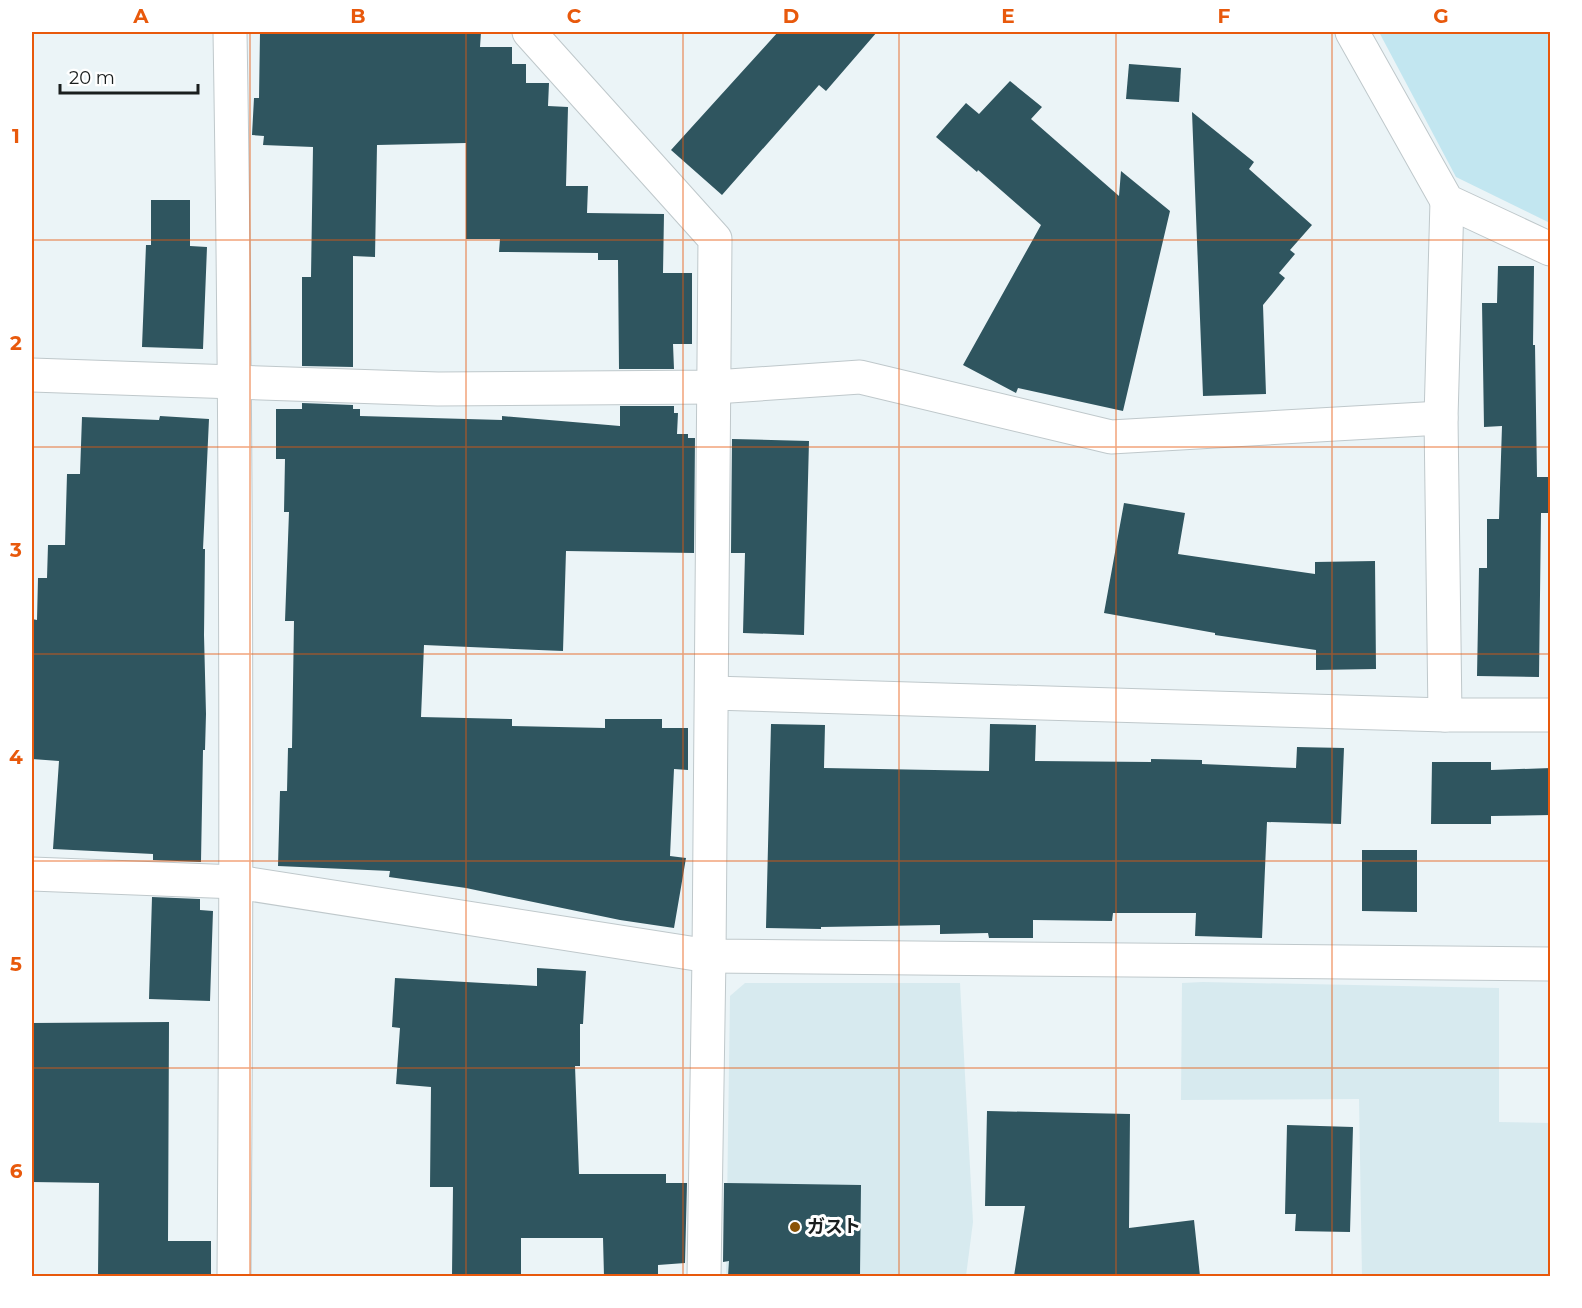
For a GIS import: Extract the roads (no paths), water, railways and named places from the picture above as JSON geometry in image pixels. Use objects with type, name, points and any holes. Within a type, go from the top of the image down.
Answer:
[{"type":"street","points":[[230,32],[236,382],[237,882],[234,1276]]},
{"type":"street","points":[[530,32],[715,239],[710,956],[704,1276]]},
{"type":"street","points":[[1352,32],[1447,201],[1441,418],[1445,715]]},
{"type":"street","points":[[1447,201],[1551,249]]},
{"type":"street","points":[[32,375],[438,389],[715,387],[860,377],[1111,437],[1441,418]]},
{"type":"street","points":[[712,693],[1445,715],[1551,715]]},
{"type":"street","points":[[32,874],[237,882],[710,956],[1551,964]]},
{"type":"place","name":"ガスト","points":[[795,1227]]}]
